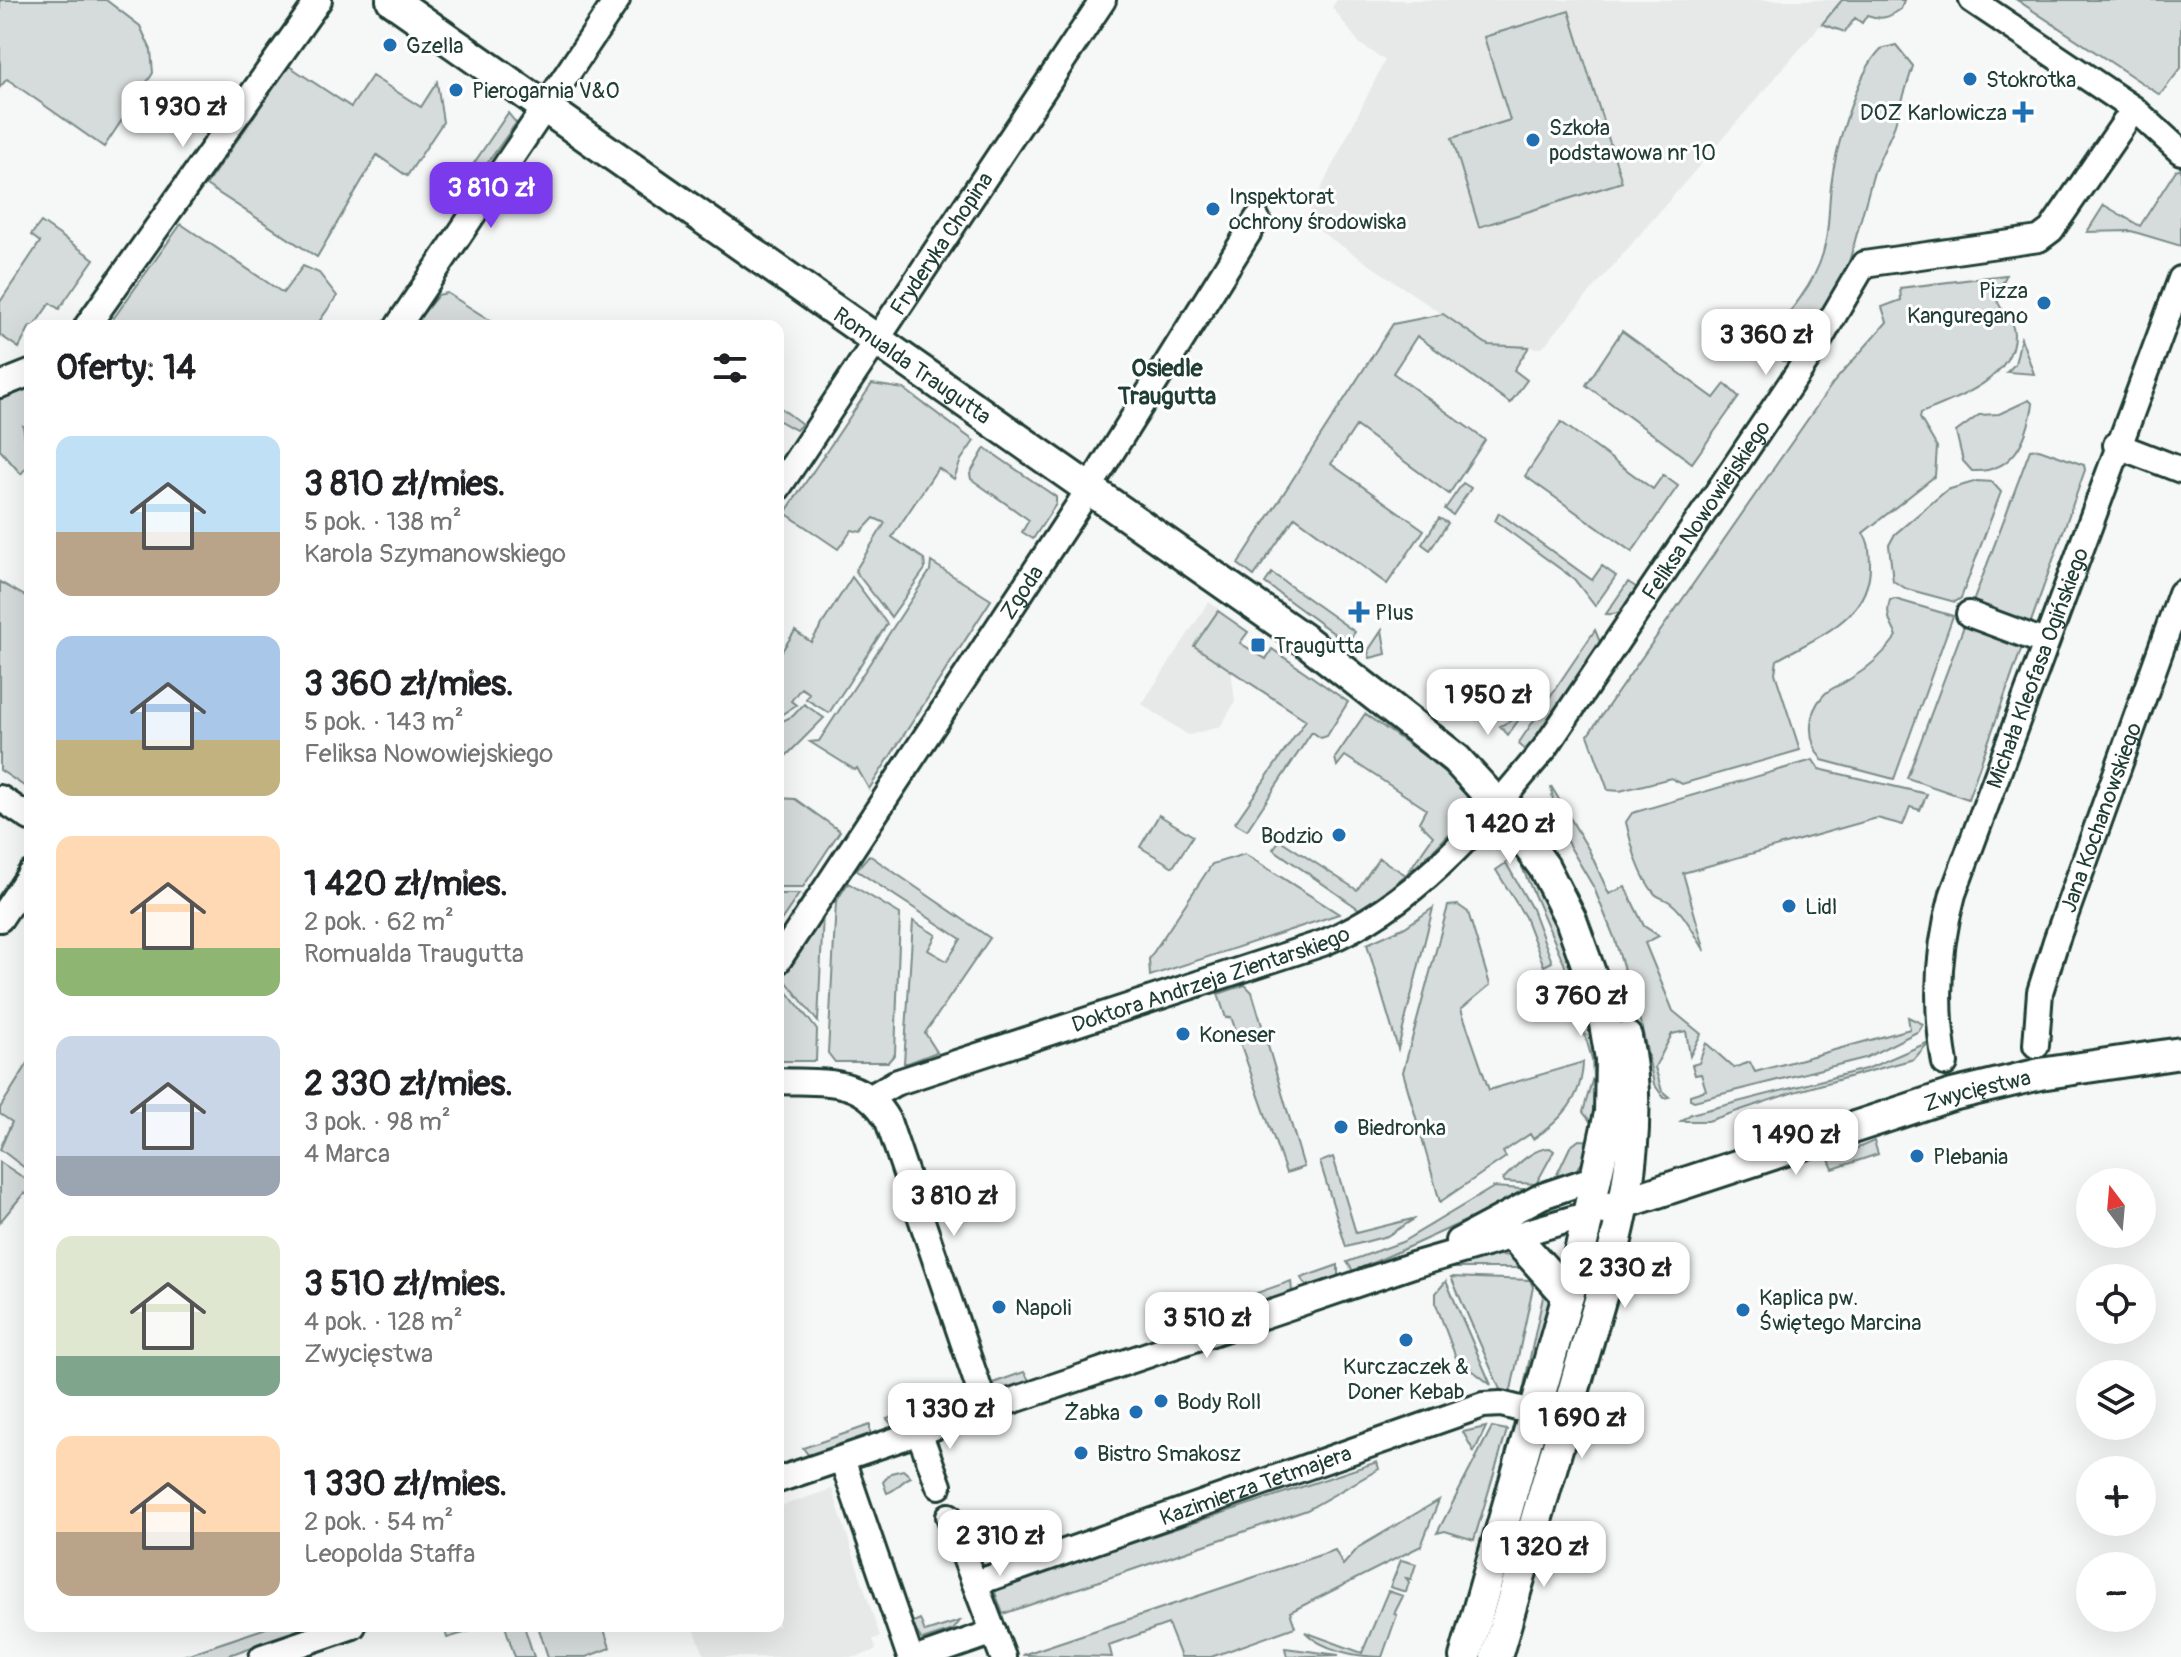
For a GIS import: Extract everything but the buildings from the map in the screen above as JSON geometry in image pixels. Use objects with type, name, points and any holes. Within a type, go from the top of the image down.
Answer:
[{"type":"main road","name":"Romualda Traugutta","points":[[392,0],[1306,641],[1428,734],[1462,751],[1547,844],[1571,886],[1616,997],[1633,1085],[1635,1126],[1623,1205],[1604,1285],[1496,1657]]},
{"type":"main road","name":"Romualda Traugutta","points":[[1465,1657],[1568,1296],[1598,1177],[1611,1094],[1610,1045],[1602,1006],[1561,898],[1504,799]]},
{"type":"main road","name":"Zwycięstwa","points":[[1589,1214],[1952,1095],[2040,1074],[2181,1053]]},
{"type":"main road","name":"Zwycięstwa","points":[[1598,1177],[1630,1167]]},
{"type":"main road","points":[[1514,1236],[1568,1296]]},
{"type":"street","points":[[91,320],[319,0]]},
{"type":"street","points":[[402,320],[617,0]]},
{"type":"street","name":"Fryderyka Chopina","points":[[784,479],[1103,0]]},
{"type":"street","points":[[1972,0],[2134,109],[2181,152]]},
{"type":"street","name":"Feliksa Nowowiejskiego","points":[[1504,799],[1545,748],[1801,369],[1864,264],[2039,239],[2051,230],[2134,109]]},
{"type":"street","name":"Zgoda","points":[[784,952],[1088,491],[1257,219]]},
{"type":"street","name":"Michała Kleofasa Ogińskiego","points":[[1945,1063],[1939,1027],[1938,977],[1947,916],[1964,858],[2116,445],[2181,279]]},
{"type":"street","points":[[0,385],[24,375]]},
{"type":"street","points":[[2116,445],[2181,470]]},
{"type":"street","name":"Jana Kochanowskiego","points":[[2036,1045],[2040,992],[2056,941],[2181,593]]},
{"type":"street","points":[[1969,614],[2044,642]]},
{"type":"street","points":[[0,798],[24,814]]},
{"type":"street","name":"Doktora Andrzeja Zientarskiego","points":[[871,1097],[895,1083],[1207,983],[1354,930],[1396,904],[1430,876],[1460,841],[1504,799]]},
{"type":"street","points":[[0,919],[24,883]]},
{"type":"street","points":[[784,1081],[861,1089],[871,1097],[888,1121],[986,1409]]},
{"type":"street","name":"Zwycięstwa","points":[[1413,1265],[1542,1196],[1598,1177]]},
{"type":"street","name":"Zwycięstwa","points":[[784,1478],[1413,1265],[1589,1214]]},
{"type":"street","name":"Kazimierza Tetmajera","points":[[976,1583],[1483,1405],[1501,1404],[1536,1413]]},
{"type":"street","points":[[919,1432],[939,1486]]},
{"type":"street","points":[[842,1459],[910,1657]]},
{"type":"street","points":[[949,1516],[1003,1657]]},
{"type":"street","points":[[262,1657],[335,1632]]},
{"type":"street","points":[[922,1657],[994,1632]]},
{"type":"shaded area","points":[[0,0],[106,0],[140,26],[151,50],[153,73],[104,147],[7,79],[0,87]]},
{"type":"shaded area","name":"Szkoła podstawowa nr 10","points":[[1337,0],[1842,0],[1542,348],[1488,345],[1305,221],[1385,60],[1360,44],[1332,7]]},
{"type":"shaded area","points":[[1842,0],[1904,0],[1901,9],[1888,16],[1867,15],[1862,23],[1855,18],[1845,32],[1822,24]]},
{"type":"shaded area","points":[[2017,0],[2181,0],[2181,68],[2160,95]]},
{"type":"shaded area","points":[[1569,11],[1622,182],[1479,227],[1452,138],[1510,120],[1484,37]]},
{"type":"shaded area","points":[[1896,45],[1913,66],[1893,130],[1874,172],[1846,273],[1789,362],[1782,361],[1766,339],[1800,299],[1819,265],[1827,236],[1833,171],[1848,113],[1872,61],[1881,49]]},
{"type":"shaded area","points":[[289,66],[351,107],[372,76],[421,107],[437,82],[443,122],[407,176],[377,155],[317,257],[206,185]]},
{"type":"shaded area","points":[[508,113],[516,123],[458,204],[449,200]]},
{"type":"shaded area","points":[[2181,168],[2181,246],[2131,231],[2087,232],[2104,205],[2140,226],[2176,170]]},
{"type":"shaded area","points":[[41,222],[94,259],[59,309],[50,303],[38,320],[24,320],[24,338],[19,348],[0,335],[0,302],[40,242],[31,235]]},
{"type":"shaded area","points":[[181,224],[283,293],[303,266],[319,273],[337,296],[320,320],[112,320]]},
{"type":"shaded area","points":[[2006,275],[1996,296],[2014,334],[2004,363],[1981,385],[1921,413],[1920,418],[1937,447],[1935,476],[1863,533],[1869,550],[1868,581],[1862,598],[1852,611],[1825,633],[1777,660],[1775,673],[1800,750],[1682,784],[1671,778],[1620,791],[1608,790],[1588,735],[1833,383],[1887,322],[1882,307],[1901,300],[1900,288]]},
{"type":"shaded area","points":[[447,293],[490,320],[418,320],[438,295]]},
{"type":"shaded area","points":[[1443,314],[1488,345],[1529,347],[1514,370],[1527,380],[1510,403],[1417,336],[1393,373],[1485,440],[1449,494],[1356,426],[1331,464],[1424,530],[1387,584],[1295,517],[1254,576],[1238,564],[1393,324]]},
{"type":"shaded area","points":[[1622,331],[1714,398],[1725,384],[1739,397],[1692,463],[1586,385]]},
{"type":"shaded area","points":[[2021,338],[2034,374],[2007,372],[2015,364]]},
{"type":"shaded area","points":[[872,384],[904,389],[974,441],[961,460],[954,479],[938,468],[892,537],[924,559],[925,569],[891,617],[855,571],[885,523],[874,518],[861,532],[852,530],[838,549],[785,513]]},
{"type":"shaded area","points":[[24,386],[24,470],[21,474],[0,450],[0,395]]},
{"type":"shaded area","points":[[2029,400],[2033,404],[2027,430],[2016,452],[1998,467],[1972,471],[1963,461],[1956,432],[1979,415],[1999,414]]},
{"type":"shaded area","points":[[784,410],[802,424],[796,430],[784,423]]},
{"type":"shaded area","points":[[1561,422],[1653,489],[1663,475],[1678,486],[1632,552],[1525,476]]},
{"type":"shaded area","points":[[985,448],[1056,497],[1056,504],[1033,539],[1022,532],[1029,520],[971,479],[970,474]]},
{"type":"shaded area","points":[[2039,449],[2084,465],[2085,470],[1968,799],[1907,778],[2030,450]]},
{"type":"shaded area","points":[[1977,481],[1992,482],[2001,492],[1961,598],[1955,602],[1907,589],[1893,581],[1889,545],[1895,534],[1947,490]]},
{"type":"shaded area","points":[[1463,483],[1471,488],[1453,515],[1445,509]]},
{"type":"shaded area","points":[[1499,513],[1592,580],[1602,566],[1616,576],[1595,606],[1574,579],[1495,521]]},
{"type":"shaded area","points":[[1439,518],[1448,523],[1430,550],[1422,544]]},
{"type":"shaded area","points":[[931,562],[991,600],[869,789],[857,768],[855,770],[810,742],[819,741],[930,571]]},
{"type":"shaded area","points":[[1272,573],[1355,632],[1347,643],[1265,583]]},
{"type":"shaded area","points":[[852,577],[887,624],[829,713],[806,699],[809,693],[801,688],[791,701],[796,705],[784,713],[784,648],[795,631],[811,642]]},
{"type":"shaded area","points":[[0,582],[24,595],[24,786],[0,770]]},
{"type":"shaded area","points":[[1628,582],[1639,589],[1633,599],[1617,613],[1606,614]]},
{"type":"shaded area","points":[[1890,600],[1953,616],[1894,779],[1822,760],[1814,745],[1811,728],[1814,711],[1826,693],[1870,665],[1897,636],[1888,610]]},
{"type":"shaded area","points":[[1209,602],[1219,609],[1194,645],[1231,669],[1235,702],[1220,727],[1188,735],[1142,704]]},
{"type":"shaded area","points":[[1218,611],[1248,632],[1240,643],[1266,659],[1272,649],[1348,702],[1327,736],[1321,738],[1312,732],[1247,830],[1235,823],[1306,720],[1194,646]]},
{"type":"shaded area","points":[[1382,630],[1386,654],[1370,658],[1368,651]]},
{"type":"shaded area","points":[[1595,630],[1600,642],[1598,650],[1526,751],[1518,744]]},
{"type":"shaded area","points":[[1536,695],[1508,735],[1500,726],[1520,716],[1515,705]]},
{"type":"shaded area","points":[[804,704],[824,718],[784,758],[784,720],[793,716]]},
{"type":"shaded area","points":[[1365,714],[1439,768],[1468,800],[1453,829],[1406,875],[1433,836],[1419,822],[1426,809],[1345,756],[1337,766],[1335,758]]},
{"type":"shaded area","points":[[1813,760],[1819,769],[1927,794],[1920,810],[1910,807],[1903,825],[1877,818],[1683,873],[1705,951],[1681,913],[1655,894],[1644,878],[1626,822],[1632,813]]},
{"type":"shaded area","points":[[1551,786],[1589,850],[1609,894],[1625,887],[1644,926],[1659,936],[1645,943],[1673,1011],[1701,1034],[1690,1056],[1686,1031],[1672,1034],[1655,1067],[1662,1091],[1669,1097],[1664,1098],[1654,1084],[1642,1028],[1614,937],[1594,888],[1556,823]]},
{"type":"shaded area","points":[[784,798],[795,799],[840,831],[803,887],[784,887]]},
{"type":"shaded area","points":[[1159,815],[1193,836],[1173,867],[1140,847]]},
{"type":"shaded area","points":[[1280,840],[1357,890],[1379,858],[1406,875],[1359,909],[1273,849]]},
{"type":"shaded area","points":[[1245,854],[1339,914],[1150,976],[1149,959],[1212,864]]},
{"type":"shaded area","points":[[869,855],[990,938],[925,1033],[937,1052],[908,1063],[904,1063],[913,921],[936,935],[928,950],[947,961],[961,939],[856,870]]},
{"type":"shaded area","points":[[1523,858],[1557,909],[1601,1048],[1598,1123],[1590,1121],[1583,1112],[1593,1077],[1592,1059],[1564,963],[1522,867]]},
{"type":"shaded area","points":[[1506,863],[1532,909],[1552,962],[1544,966],[1525,917],[1496,870]]},
{"type":"shaded area","points":[[848,883],[900,914],[895,1054],[888,1062],[835,1062],[828,1053],[836,902]]},
{"type":"shaded area","points":[[784,894],[799,894],[784,916]]},
{"type":"shaded area","points":[[1458,905],[1468,912],[1490,985],[1461,1009],[1489,1090],[1583,1062],[1579,1087],[1568,1107],[1553,1124],[1533,1139],[1530,1134],[1503,1152],[1506,1157],[1440,1202],[1403,1072],[1448,906]]},
{"type":"shaded area","points":[[1433,908],[1398,1049],[1367,944],[1405,927]]},
{"type":"shaded area","points":[[823,913],[818,1022],[784,975]]},
{"type":"shaded area","points":[[1245,985],[1252,992],[1304,1167],[1286,1173],[1231,1017],[1226,1018],[1218,994]]},
{"type":"shaded area","points":[[784,987],[817,1030],[816,1061],[784,1061]]},
{"type":"shaded area","points":[[1908,1017],[1923,1024],[1919,1031],[1865,1058],[1694,1101],[1690,1099],[1690,1095],[1706,1090],[1701,1074],[1695,1075],[1692,1065],[1699,1063],[1706,1043],[1734,1068],[1750,1062],[1755,1072],[1910,1029]]},
{"type":"shaded area","points":[[1929,1042],[1914,1059],[1794,1092],[1708,1121],[1681,1121],[1691,1114],[1869,1068]]},
{"type":"shaded area","points":[[24,1070],[24,1167],[0,1149],[12,1122],[0,1114],[0,1108]]},
{"type":"shaded area","points":[[1579,1140],[1594,1141],[1587,1156],[1578,1168],[1552,1185],[1570,1147]]},
{"type":"shaded area","points":[[1874,1141],[1878,1154],[1833,1169],[1829,1160]]},
{"type":"shaded area","points":[[1550,1148],[1554,1151],[1536,1184],[1505,1182],[1503,1179],[1524,1159]]},
{"type":"shaded area","points":[[1333,1157],[1356,1233],[1416,1218],[1387,1236],[1346,1247],[1320,1162]]},
{"type":"shaded area","points":[[0,1162],[24,1178],[24,1193],[0,1222]]},
{"type":"shaded area","points":[[1494,1187],[1536,1190],[1353,1271],[1347,1262],[1402,1242]]},
{"type":"shaded area","points":[[1499,1255],[1513,1256],[1535,1268],[1449,1268]]},
{"type":"shaded area","points":[[1338,1265],[1338,1276],[1307,1287],[1301,1278]]},
{"type":"shaded area","points":[[1451,1277],[1530,1280],[1533,1287],[1509,1399],[1502,1394]]},
{"type":"shaded area","points":[[1291,1281],[1292,1292],[1240,1310],[1234,1301]]},
{"type":"shaded area","points":[[1446,1281],[1491,1385],[1473,1371],[1461,1371],[1436,1304],[1436,1293]]},
{"type":"shaded area","points":[[1546,1283],[1552,1307],[1528,1393],[1522,1395]]},
{"type":"shaded area","points":[[1024,1372],[1029,1380],[1003,1391],[990,1384]]},
{"type":"shaded area","points":[[937,1402],[943,1408],[893,1426],[887,1419]]},
{"type":"shaded area","points":[[870,1425],[870,1434],[810,1457],[803,1448]]},
{"type":"shaded area","points":[[1486,1427],[1474,1452],[1463,1432]]},
{"type":"shaded area","points":[[1492,1427],[1507,1430],[1474,1540],[1445,1531],[1437,1533]]},
{"type":"shaded area","points":[[1377,1462],[1379,1469],[1307,1510],[1003,1614],[995,1592],[1002,1586]]},
{"type":"shaded area","points":[[903,1470],[911,1477],[887,1493],[883,1482],[891,1473]]},
{"type":"shaded area","points":[[832,1489],[880,1637],[873,1639],[876,1650],[856,1657],[705,1657],[695,1632],[784,1632],[784,1505]]},
{"type":"shaded area","points":[[1439,1500],[1421,1546],[1290,1612],[1295,1627],[1211,1657],[1181,1657],[1168,1624],[1109,1645],[1112,1657],[1022,1655],[1335,1550],[1343,1565],[1359,1547]]},
{"type":"shaded area","points":[[1401,1560],[1416,1564],[1411,1579],[1406,1578],[1409,1582],[1406,1592],[1390,1587]]},
{"type":"shaded area","points":[[1388,1591],[1403,1596],[1394,1614],[1397,1615],[1382,1657],[1340,1651],[1321,1644],[1305,1632],[1362,1653]]},
{"type":"shaded area","points":[[920,1619],[925,1632],[960,1621],[953,1630],[922,1640],[911,1623]]},
{"type":"shaded area","points":[[254,1632],[293,1632],[224,1657],[180,1657]]},
{"type":"shaded area","points":[[446,1632],[468,1632],[447,1638]]},
{"type":"shaded area","points":[[507,1632],[526,1632],[534,1657],[515,1657]]},
{"type":"shaded area","points":[[540,1632],[605,1632],[610,1648],[586,1657],[548,1657]]},
{"type":"shaded area","points":[[1285,1648],[1339,1655],[1287,1657]]},
{"type":"place","name":"Gzella","points":[[390,45]]},
{"type":"place","name":"Stokrotka","points":[[1970,79]]},
{"type":"place","name":"Pierogarnia V&O","points":[[456,90]]},
{"type":"place","name":"DOZ Karlowicza","points":[[2023,112]]},
{"type":"place","name":"Szkoła podstawowa nr 10","points":[[1533,140]]},
{"type":"place","name":"Inspektorat ochrony środowiska","points":[[1213,209]]},
{"type":"place","name":"Pizza Kanguregano","points":[[2044,303]]},
{"type":"place","name":"Plus","points":[[1359,612]]},
{"type":"place","name":"Traugutta","points":[[1258,645]]},
{"type":"place","name":"Bodzio","points":[[1339,835]]},
{"type":"place","name":"Lidl","points":[[1789,906]]},
{"type":"place","name":"Koneser","points":[[1183,1034]]},
{"type":"place","name":"Biedronka","points":[[1341,1127]]},
{"type":"place","name":"Plebania","points":[[1917,1156]]},
{"type":"place","name":"Napoli","points":[[999,1307]]},
{"type":"place","name":"Kaplica pw. Świętego Marcina","points":[[1743,1310]]},
{"type":"place","name":"Kurczaczek & Doner Kebab","points":[[1406,1340]]},
{"type":"place","name":"Body Roll","points":[[1161,1401]]},
{"type":"place","name":"Żabka","points":[[1136,1412]]},
{"type":"place","name":"Bistro Smakosz","points":[[1081,1453]]},
{"type":"district","name":"Osiedle Traugutta","points":[[1167,382]]}]
